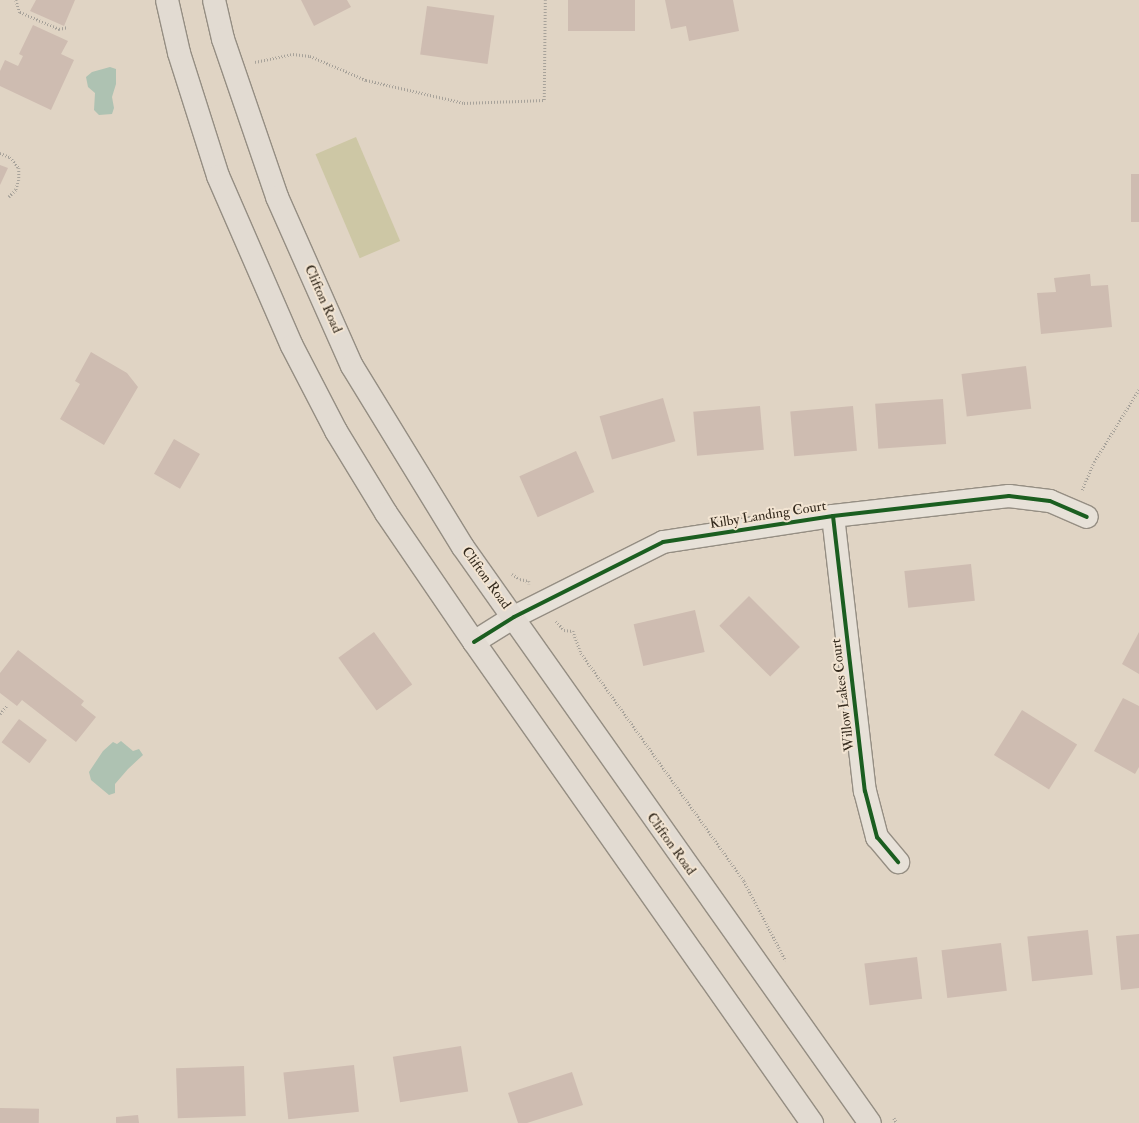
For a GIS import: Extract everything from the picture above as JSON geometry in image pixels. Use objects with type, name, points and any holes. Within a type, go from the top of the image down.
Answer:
[{"type":"main road","points":[[167,0],[179,53],[218,176],[292,346],[336,431],[382,507],[474,642],[812,1123]]},
{"type":"main road","name":"Clifton Road","points":[[214,0],[223,40],[277,197],[352,366],[463,547],[514,617],[634,792],[870,1123]]},
{"type":"main road","points":[[785,1084],[801,1123]]},
{"type":"street","name":"Kilby Landing Court","points":[[474,642],[514,617],[663,542],[833,516],[1009,496],[1050,501],[1079,514]]},
{"type":"street","name":"Willow Lakes Court","points":[[833,516],[865,791],[877,837],[898,862]]},
{"type":"path","points":[[16,0],[20,12],[59,29],[68,27]]},
{"type":"path","points":[[255,62],[293,54],[310,56],[366,80],[464,103],[544,100],[545,0]]},
{"type":"path","points":[[0,153],[10,157],[19,168],[19,180],[16,190],[9,197]]},
{"type":"path","points":[[1079,514],[1094,462],[1139,389]]},
{"type":"path","points":[[0,714],[7,705]]},
{"type":"shaded area","points":[[110,67],[116,69],[116,84],[112,97],[114,108],[112,114],[99,115],[94,110],[95,93],[88,87],[86,77],[92,72]]},
{"type":"shaded area","points":[[356,137],[400,241],[360,258],[315,154]]},
{"type":"shaded area","points":[[121,741],[133,751],[139,749],[143,755],[115,784],[115,793],[109,795],[91,780],[89,772],[103,751],[113,742],[117,744]]},
{"type":"building","points":[[36,0],[75,0],[64,26],[30,11]]},
{"type":"building","points":[[301,0],[347,0],[351,7],[314,26]]},
{"type":"building","points":[[568,0],[635,0],[635,31],[568,31]]},
{"type":"building","points":[[665,0],[733,0],[739,31],[689,41],[686,26],[671,29]]},
{"type":"building","points":[[427,6],[494,15],[488,64],[420,55]]},
{"type":"building","points":[[33,25],[68,41],[61,54],[74,60],[51,110],[0,86],[0,71],[5,60],[18,66],[23,56],[19,54]]},
{"type":"building","points":[[0,165],[8,168],[0,185]]},
{"type":"building","points":[[1131,174],[1139,174],[1139,222],[1131,222]]},
{"type":"building","points":[[1090,274],[1091,286],[1108,285],[1112,327],[1041,334],[1037,293],[1056,292],[1054,278]]},
{"type":"building","points":[[91,352],[127,373],[138,387],[104,445],[60,419],[80,384],[75,381]]},
{"type":"building","points":[[1026,366],[1031,409],[967,417],[961,374]]},
{"type":"building","points":[[663,398],[675,441],[612,459],[600,416]]},
{"type":"building","points":[[943,399],[946,444],[878,449],[875,404]]},
{"type":"building","points":[[760,406],[764,450],[697,456],[693,412]]},
{"type":"building","points":[[853,406],[857,451],[794,456],[790,411]]},
{"type":"building","points":[[174,439],[200,454],[180,489],[154,474]]},
{"type":"building","points":[[576,451],[594,492],[538,517],[519,476]]},
{"type":"building","points":[[971,564],[975,601],[908,608],[904,571]]},
{"type":"building","points":[[749,596],[800,647],[770,677],[719,626]]},
{"type":"building","points":[[695,610],[705,652],[643,666],[634,624]]},
{"type":"building","points":[[374,632],[412,685],[377,710],[338,658]]},
{"type":"building","points":[[1139,632],[1139,674],[1122,664]]},
{"type":"building","points":[[18,650],[84,701],[81,705],[96,717],[76,742],[22,700],[17,706],[0,693],[0,673]]},
{"type":"building","points":[[1123,698],[1139,706],[1139,767],[1135,774],[1094,751]]},
{"type":"building","points":[[1022,710],[1077,744],[1049,789],[994,755]]},
{"type":"building","points":[[19,719],[47,740],[29,763],[2,742]]},
{"type":"building","points":[[1088,930],[1093,975],[1032,981],[1027,936]]},
{"type":"building","points":[[1139,934],[1139,988],[1121,990],[1116,936]]},
{"type":"building","points":[[1001,943],[1007,991],[947,998],[941,950]]},
{"type":"building","points":[[917,957],[922,999],[870,1005],[864,963]]},
{"type":"building","points":[[461,1046],[468,1091],[400,1102],[393,1057]]},
{"type":"building","points":[[354,1065],[359,1112],[288,1119],[283,1072]]},
{"type":"building","points":[[244,1066],[246,1116],[178,1118],[176,1068]]},
{"type":"building","points":[[572,1072],[583,1105],[527,1123],[518,1123],[508,1093]]},
{"type":"building","points":[[0,1108],[39,1109],[39,1123],[0,1123]]},
{"type":"building","points":[[138,1115],[139,1123],[116,1123],[116,1117]]},
{"type":"cycle path","points":[[474,642],[514,617],[663,542],[833,516],[1009,496],[1050,501],[1087,517]]},
{"type":"cycle path","points":[[833,516],[865,791],[877,837],[898,862]]}]
